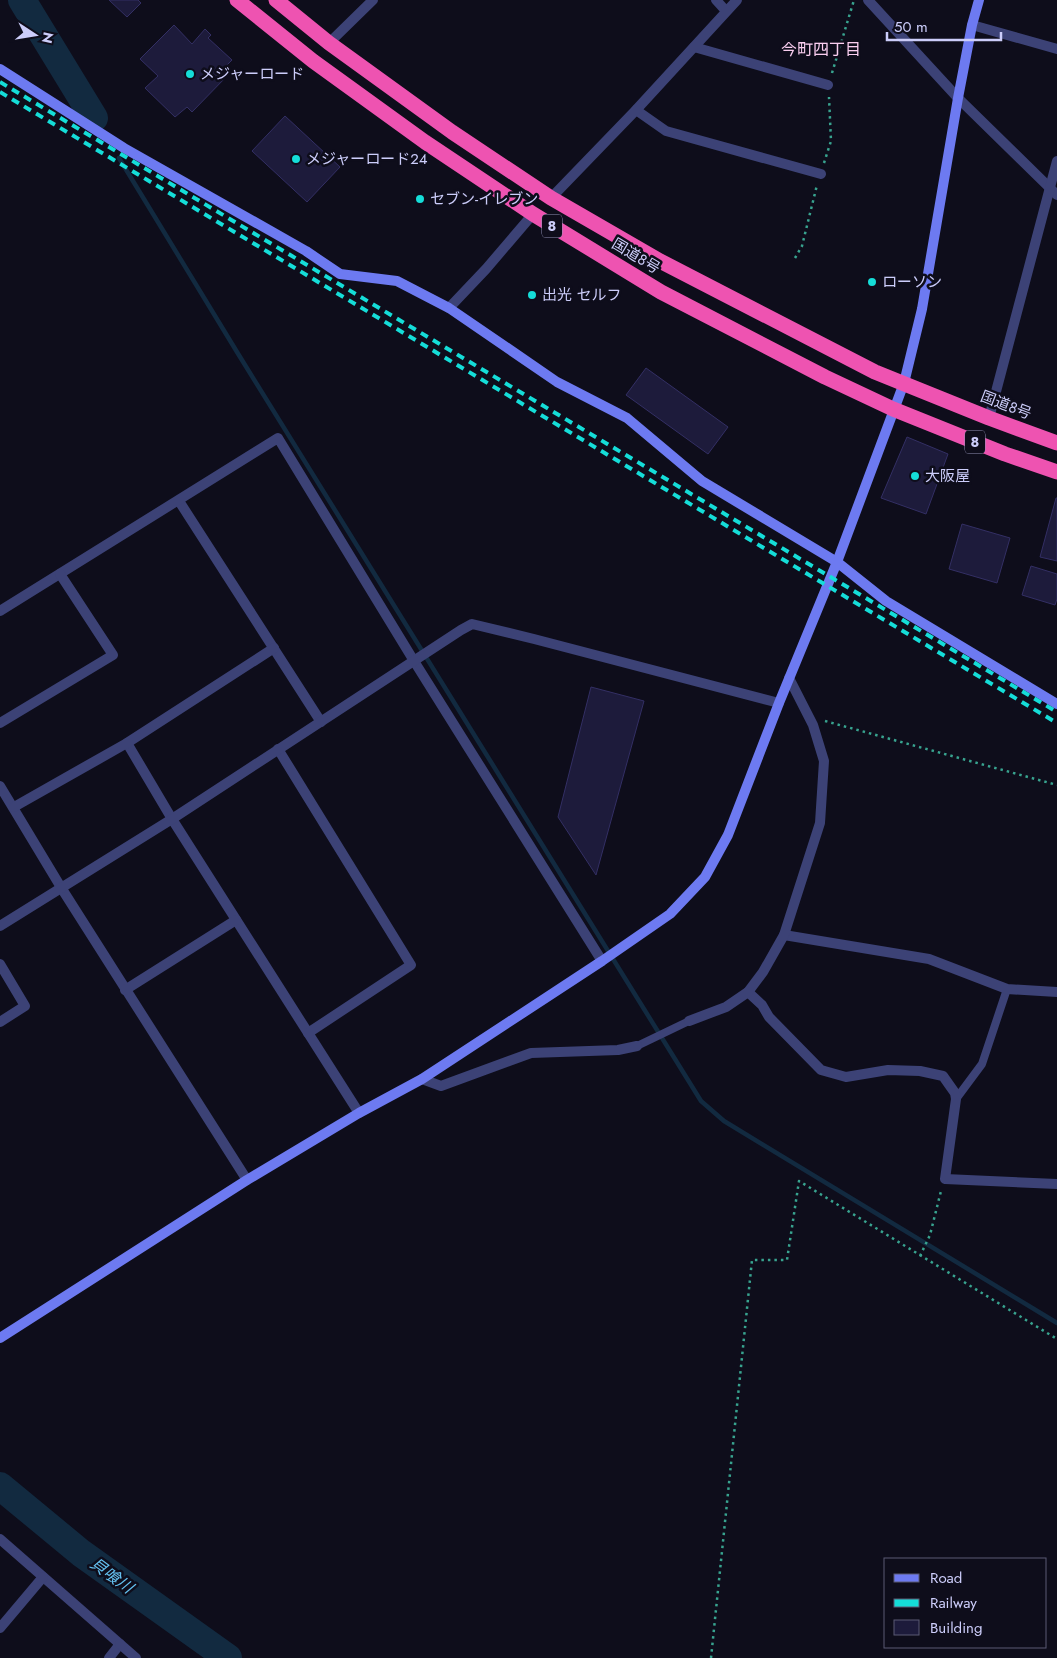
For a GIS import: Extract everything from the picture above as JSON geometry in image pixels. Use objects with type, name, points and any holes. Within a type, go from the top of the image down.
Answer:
[{"type":"highway","name":"国道8号","points":[[237,0],[313,61],[425,142],[533,214],[661,292],[893,410],[1005,454],[1057,472]]},
{"type":"highway","name":"国道8号","points":[[276,0],[329,43],[452,132],[551,198],[660,261],[875,372],[1057,443]]},
{"type":"street","points":[[329,43],[373,0]]},
{"type":"street","points":[[716,0],[726,11]]},
{"type":"street","points":[[551,198],[636,110],[736,0]]},
{"type":"street","points":[[868,0],[958,98],[1055,191]]},
{"type":"street","points":[[0,1338],[247,1180],[359,1112],[422,1079],[670,914],[705,877],[728,836],[778,703],[837,562],[904,383],[922,308],[958,98],[972,24],[979,0]]},
{"type":"street","points":[[972,24],[1057,49]]},
{"type":"street","points":[[694,47],[828,84]]},
{"type":"street","points":[[0,69],[124,148],[306,251],[340,274],[397,281],[449,308],[557,382],[627,418],[702,481],[837,562],[886,601],[1057,704]]},
{"type":"street","points":[[636,110],[666,131],[821,174]]},
{"type":"street","points":[[989,418],[1055,191],[1057,161]]},
{"type":"street","points":[[449,308],[486,269],[533,214]]},
{"type":"street","points":[[0,611],[278,438],[414,661],[602,961]]},
{"type":"street","points":[[179,501],[321,722]]},
{"type":"street","points":[[0,723],[113,655],[60,574]]},
{"type":"street","points":[[0,926],[172,819],[472,624],[778,703]]},
{"type":"street","points":[[14,807],[127,743],[274,648]]},
{"type":"street","points":[[689,1021],[726,1007],[748,992],[763,972],[784,935],[820,823],[824,761],[808,716],[789,678]]},
{"type":"street","points":[[127,743],[172,819],[359,1112]]},
{"type":"street","points":[[278,750],[411,964],[308,1033]]},
{"type":"street","points":[[0,786],[125,990],[247,1180]]},
{"type":"street","points":[[125,990],[236,920]]},
{"type":"street","points":[[784,935],[929,959],[1007,989],[1057,992]]},
{"type":"street","points":[[0,964],[25,1006],[0,1022]]},
{"type":"street","points":[[748,992],[821,1070],[846,1077],[888,1070],[942,1076],[955,1093],[956,1099],[945,1178],[1057,1184]]},
{"type":"street","points":[[422,1079],[441,1086],[531,1053],[618,1050],[636,1046]]},
{"type":"street","points":[[0,1539],[136,1658]]},
{"type":"street","points":[[0,1628],[43,1577]]},
{"type":"street","points":[[109,1658],[120,1644]]},
{"type":"lane","points":[[956,1099],[982,1064],[1007,989]]},
{"type":"lane","points":[[636,1046],[689,1021]]},
{"type":"path","points":[[795,258],[802,246],[814,197],[832,141],[828,84],[854,0]]},
{"type":"path","points":[[808,716],[1057,785]]},
{"type":"path","points":[[921,1254],[930,1235],[945,1178]]},
{"type":"path","points":[[711,1658],[752,1260],[787,1260],[799,1181],[1057,1339]]},
{"type":"building","points":[[109,0],[138,0],[141,3],[127,17]]},
{"type":"building","name":"メジャーロード","points":[[174,25],[192,44],[205,29],[211,35],[208,38],[232,60],[221,71],[227,76],[192,112],[187,107],[175,117],[145,88],[158,76],[140,59]]},
{"type":"building","name":"メジャーロード24","points":[[285,116],[340,167],[307,202],[252,151]]},
{"type":"building","points":[[646,368],[728,427],[708,454],[626,395]]},
{"type":"building","name":"大阪屋","points":[[907,437],[948,454],[926,514],[881,498]]},
{"type":"building","points":[[1057,498],[1057,561],[1040,557]]},
{"type":"building","points":[[962,524],[1010,538],[997,583],[949,569]]},
{"type":"building","points":[[1031,566],[1057,574],[1057,599],[1055,605],[1022,595]]},
{"type":"building","points":[[591,687],[644,701],[596,875],[558,817]]},
{"type":"waterway","points":[[22,0],[94,118]]},
{"type":"waterway","points":[[119,158],[701,1101],[724,1121],[1057,1323]]},
{"type":"waterway","name":"貝喰川","points":[[0,1486],[81,1553],[228,1658]]},
{"type":"railway","points":[[0,82],[1057,712]]},
{"type":"railway","points":[[0,92],[1057,723]]},
{"type":"place","name":"メジャーロード","points":[[190,74]]},
{"type":"place","name":"メジャーロード24","points":[[296,159]]},
{"type":"place","name":"セブン-イレブン","points":[[420,199]]},
{"type":"place","name":"ローソン","points":[[872,282]]},
{"type":"place","name":"出光 セルフ","points":[[532,295]]},
{"type":"place","name":"大阪屋","points":[[915,476]]},
{"type":"district","name":"今町四丁目","points":[[821,49]]}]
